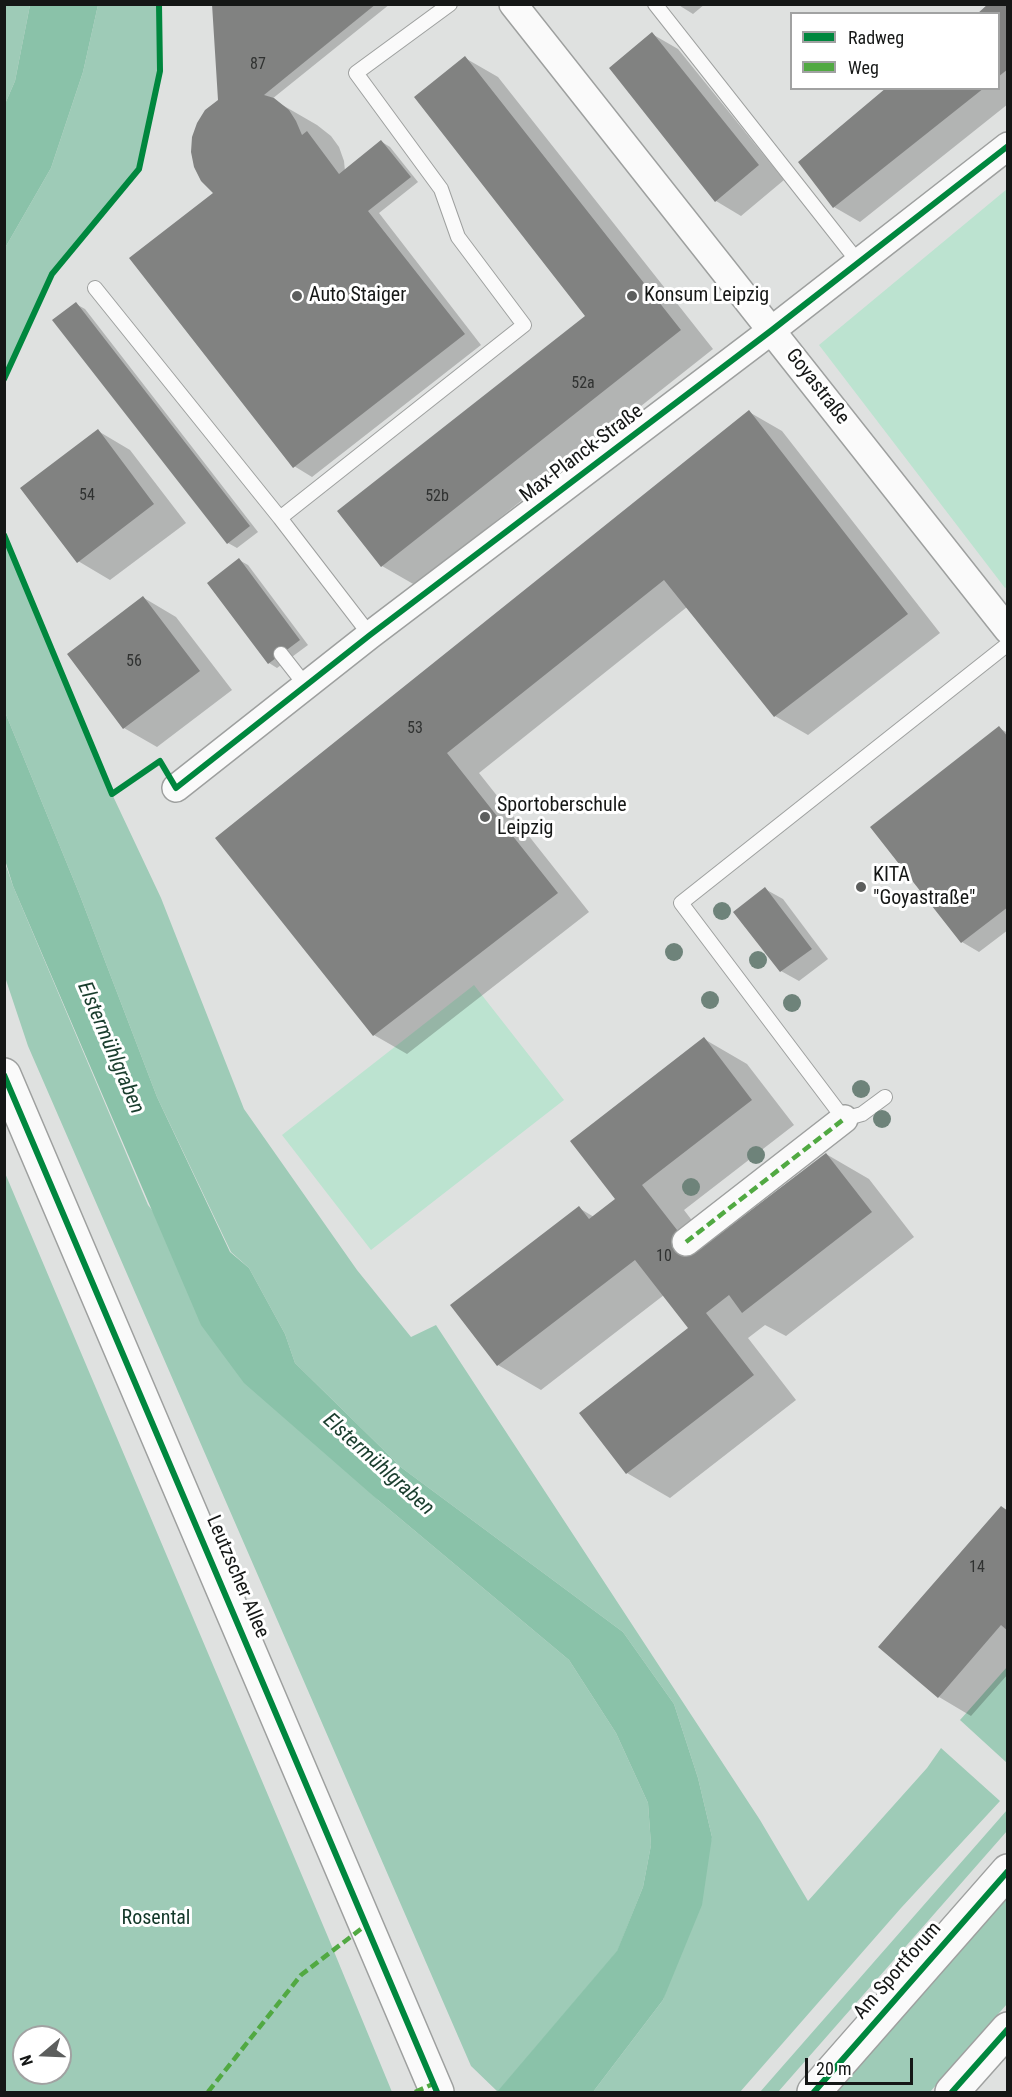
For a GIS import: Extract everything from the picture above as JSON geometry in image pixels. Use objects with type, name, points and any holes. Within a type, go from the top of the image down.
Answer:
[{"type":"main road","name":"Leutzscher Allee","points":[[4,1075],[437,2092]]},
{"type":"main road","name":"Am Sportforum","points":[[814,2092],[1008,1871]]},
{"type":"main road","points":[[952,2092],[1008,2029]]},
{"type":"street","name":"Goyastraße","points":[[513,4],[1008,630]]},
{"type":"street","name":"Max-Planck-Straße","points":[[176,788],[370,635],[772,330],[1008,146]]},
{"type":"street","points":[[686,1242],[844,1119]]},
{"type":"lane","points":[[280,518],[524,325],[458,237],[441,189],[356,73],[450,4]]},
{"type":"lane","points":[[655,4],[859,263]]},
{"type":"lane","points":[[95,288],[280,518],[370,635]]},
{"type":"lane","points":[[885,1097],[862,1114],[844,1119],[681,903],[1008,644]]},
{"type":"lane","points":[[281,654],[306,686]]},
{"type":"shaded area","points":[[1007,189],[1008,586],[1005,588],[819,345]]},
{"type":"shaded area","points":[[474,985],[564,1100],[371,1250],[282,1135]]},
{"type":"green space","points":[[5,5],[30,5],[15,81],[5,104]]},
{"type":"green space","points":[[98,5],[159,5],[160,71],[139,169],[52,274],[5,379],[5,248],[51,168],[83,72]]},
{"type":"green space","points":[[4,535],[112,794],[161,898],[244,1109],[357,1270],[411,1337],[436,1325],[760,1820],[808,1901],[927,1768],[941,1748],[1000,1801],[901,1908],[740,2092],[593,2092],[663,2000],[712,1837],[698,1778],[674,1704],[623,1632],[402,1468],[295,1363],[285,1334],[249,1268],[231,1252],[157,1097],[79,893],[5,712]]},
{"type":"green space","points":[[4,860],[148,1205],[378,1500],[569,1660],[616,1733],[648,1803],[651,1845],[643,1887],[617,1952],[498,2092],[471,2066],[28,1046],[5,977]]},
{"type":"green space","name":"Rosental","points":[[5,1173],[328,1937],[392,2092],[5,2092]]},
{"type":"green space","points":[[1007,1667],[1007,1763],[960,1720]]},
{"type":"green space","points":[[1007,1810],[1007,1831],[778,2092],[760,2092]]},
{"type":"green space","points":[[1007,1892],[1007,2004],[930,2092],[834,2092]]},
{"type":"water","points":[[30,5],[98,5],[83,72],[51,168],[5,248],[5,104],[15,81]]},
{"type":"water","name":"Elstermühlgraben","points":[[5,712],[79,893],[157,1097],[230,1252],[249,1268],[285,1334],[295,1363],[402,1468],[623,1632],[674,1704],[698,1778],[712,1837],[702,1905],[663,2000],[593,2092],[497,2092],[617,1951],[643,1887],[651,1845],[648,1803],[616,1733],[569,1660],[378,1500],[244,1383],[201,1325],[13,886],[5,860]]},
{"type":"building","name":"Auto Staiger","points":[[212,4],[376,4],[264,95],[274,98],[289,110],[302,135],[307,131],[339,174],[381,140],[411,177],[368,211],[465,334],[293,468],[129,258],[213,193],[201,181],[194,167],[191,152],[192,137],[197,123],[205,110],[218,100]]},
{"type":"building","points":[[988,4],[1008,4],[1008,69],[1000,75],[1000,12],[979,12]]},
{"type":"building","points":[[652,32],[759,165],[715,202],[609,68]]},
{"type":"building","points":[[465,56],[681,330],[381,567],[337,511],[585,316],[414,97]]},
{"type":"building","points":[[884,90],[981,90],[833,208],[798,162]]},
{"type":"building","points":[[76,302],[250,526],[227,544],[52,320]]},
{"type":"building","points":[[749,410],[908,614],[774,717],[664,580],[447,753],[558,893],[373,1036],[215,838]]},
{"type":"building","points":[[98,429],[154,504],[77,563],[20,488]]},
{"type":"building","points":[[239,558],[300,640],[268,664],[207,583]]},
{"type":"building","points":[[143,596],[200,671],[123,729],[67,654]]},
{"type":"building","points":[[999,726],[1008,737],[1008,907],[961,943],[870,827]]},
{"type":"building","points":[[765,887],[812,949],[780,972],[733,912]]},
{"type":"building","points":[[704,1037],[752,1100],[642,1185],[695,1253],[826,1153],[872,1212],[742,1313],[729,1295],[706,1313],[754,1375],[626,1474],[579,1413],[688,1328],[635,1260],[497,1366],[450,1305],[579,1206],[589,1219],[615,1199],[570,1141]]},
{"type":"building","points":[[1001,1506],[1008,1511],[1008,1631],[1001,1625],[938,1698],[878,1647]]},
{"type":"marked path","points":[[686,1242],[844,1119]]},
{"type":"marked path","points":[[208,2092],[301,1975],[366,1925]]},
{"type":"marked path","points":[[415,2092],[433,2084]]},
{"type":"cycle path","points":[[4,379],[52,274],[139,169],[160,71],[159,4]]},
{"type":"cycle path","points":[[4,535],[112,794],[160,761],[176,788],[370,635],[772,330],[1008,146]]},
{"type":"cycle path","points":[[4,1075],[437,2092]]},
{"type":"cycle path","points":[[814,2092],[1008,1871]]},
{"type":"cycle path","points":[[952,2092],[1008,2029]]},
{"type":"place","name":"Auto Staiger","points":[[297,296]]},
{"type":"place","name":"Konsum Leipzig","points":[[632,296]]},
{"type":"place","name":"Sportoberschule Leipzig","points":[[485,817]]},
{"type":"place","name":"KITA \"Goyastraße\"","points":[[861,887]]}]
